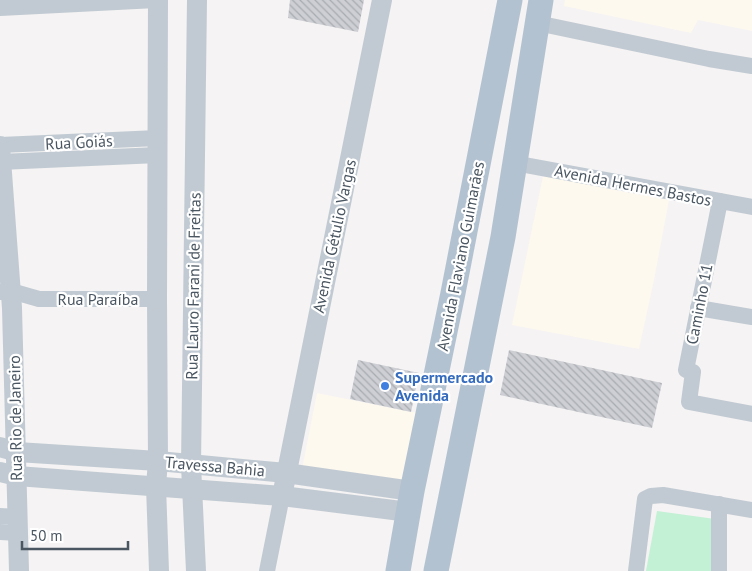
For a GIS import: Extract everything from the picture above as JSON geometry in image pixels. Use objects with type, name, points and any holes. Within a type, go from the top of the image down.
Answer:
[{"type":"main road","name":"Avenida Flaviano Guimarães","points":[[398,571],[510,0]]},
{"type":"main road","points":[[436,571],[503,237],[539,12]]},
{"type":"main road","points":[[466,227],[472,239],[483,245],[497,242],[503,237]]},
{"type":"main road","points":[[453,293],[465,285],[476,285],[490,300]]},
{"type":"street","points":[[0,8],[157,0],[158,461],[156,486],[159,571]]},
{"type":"street","name":"Rua Lauro Farani de Freitas","points":[[196,571],[191,464],[197,0]]},
{"type":"street","name":"Avenida Gétulio Vargas","points":[[282,496],[382,0]]},
{"type":"street","points":[[539,12],[699,57],[752,66]]},
{"type":"street","name":"Rua Goiás","points":[[0,154],[158,147]]},
{"type":"street","name":"Rua Rio de Janeiro","points":[[0,154],[6,300],[9,524],[19,571]]},
{"type":"street","name":"Avenida Hermes Bastos","points":[[514,163],[752,207]]},
{"type":"street","name":"Caminho 11","points":[[720,201],[686,370],[693,372],[689,402],[752,414]]},
{"type":"street","name":"Rua Paraíba","points":[[6,300],[157,299]]},
{"type":"street","points":[[698,308],[752,317]]},
{"type":"street","name":"Travessa Bahia","points":[[9,450],[286,473],[411,502]]},
{"type":"street","name":"Travessa Bahia","points":[[8,474],[282,496],[411,502]]},
{"type":"street","points":[[636,571],[646,499],[651,496],[663,495],[752,510]]},
{"type":"street","points":[[267,571],[282,496]]},
{"type":"street","points":[[719,504],[719,571]]},
{"type":"shaded area","points":[[565,0],[752,0],[752,31],[698,20],[691,33],[564,6]]},
{"type":"shaded area","points":[[543,176],[669,200],[639,349],[512,325]]},
{"type":"shaded area","points":[[317,393],[418,412],[404,485],[302,469]]},
{"type":"green space","points":[[657,511],[715,519],[714,571],[646,571]]},
{"type":"building","points":[[290,0],[364,0],[358,32],[288,18]]},
{"type":"building","points":[[509,350],[662,383],[652,428],[500,395]]},
{"type":"building","name":"Supermercado Avenida","points":[[358,360],[419,373],[411,412],[350,399]]},
{"type":"place","name":"Supermercado Avenida","points":[[385,386]]}]
